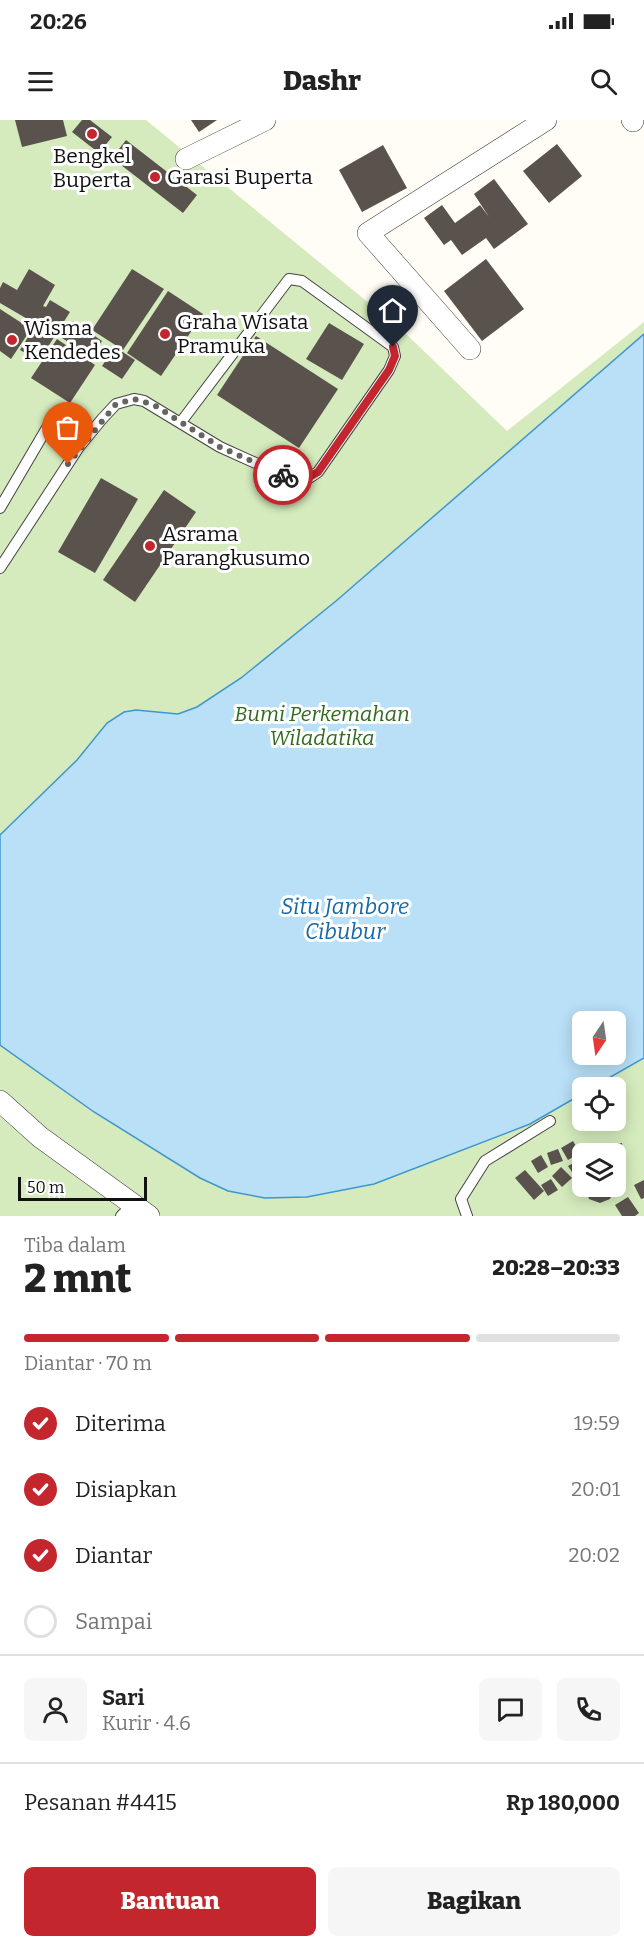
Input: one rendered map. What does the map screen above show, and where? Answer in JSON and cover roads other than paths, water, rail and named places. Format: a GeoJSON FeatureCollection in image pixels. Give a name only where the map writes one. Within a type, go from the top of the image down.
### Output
{"type":"FeatureCollection","features":[{"type":"Feature","properties":{"kind":"street"},"geometry":{"type":"LineString","coordinates":[[186,159],[265,120]]}},
{"type":"Feature","properties":{"kind":"street"},"geometry":{"type":"LineString","coordinates":[[470,349],[368,233],[546,120]]}},
{"type":"Feature","properties":{"kind":"street"},"geometry":{"type":"LineString","coordinates":[[0,1101],[40,1137],[149,1216]]}},
{"type":"Feature","properties":{"kind":"lane"},"geometry":{"type":"LineString","coordinates":[[0,568],[79,447],[116,404],[134,399],[144,400],[220,447],[291,479],[306,480],[318,472],[389,370],[395,356],[393,347],[302,280],[289,279],[181,422]]}},
{"type":"Feature","properties":{"kind":"lane"},"geometry":{"type":"LineString","coordinates":[[0,508],[48,426]]}},
{"type":"Feature","properties":{"kind":"lane"},"geometry":{"type":"LineString","coordinates":[[466,1216],[461,1199],[485,1161],[550,1121]]}},
{"type":"Feature","properties":{"kind":"lane"},"geometry":{"type":"LineString","coordinates":[[121,1216],[124,1213],[130,1216]]}},
{"type":"Feature","properties":{"kind":"water","name":"Situ Jambore Cibubur"},"geometry":{"type":"Polygon","coordinates":[[[644,334],[644,1058],[611,1077],[572,1077],[572,1100],[530,1124],[374,1184],[307,1197],[265,1198],[228,1191],[200,1178],[94,1112],[0,1045],[0,835],[77,760],[107,723],[124,712],[136,710],[178,714],[197,707],[241,678],[336,601],[644,334]]]}},
{"type":"Feature","properties":{"kind":"place","name":"Bengkel Buperta"},"geometry":{"type":"Point","coordinates":[92,134]}},
{"type":"Feature","properties":{"kind":"place","name":"Garasi Buperta"},"geometry":{"type":"Point","coordinates":[155,177]}},
{"type":"Feature","properties":{"kind":"place","name":"Graha Wisata Pramuka"},"geometry":{"type":"Point","coordinates":[165,334]}},
{"type":"Feature","properties":{"kind":"place","name":"Wisma Kendedes"},"geometry":{"type":"Point","coordinates":[12,340]}},
{"type":"Feature","properties":{"kind":"place","name":"Asrama Parangkusumo"},"geometry":{"type":"Point","coordinates":[150,546]}},
{"type":"Feature","properties":{"kind":"park label","name":"Bumi Perkemahan Wiladatika"},"geometry":{"type":"Point","coordinates":[322,726]}}]}
